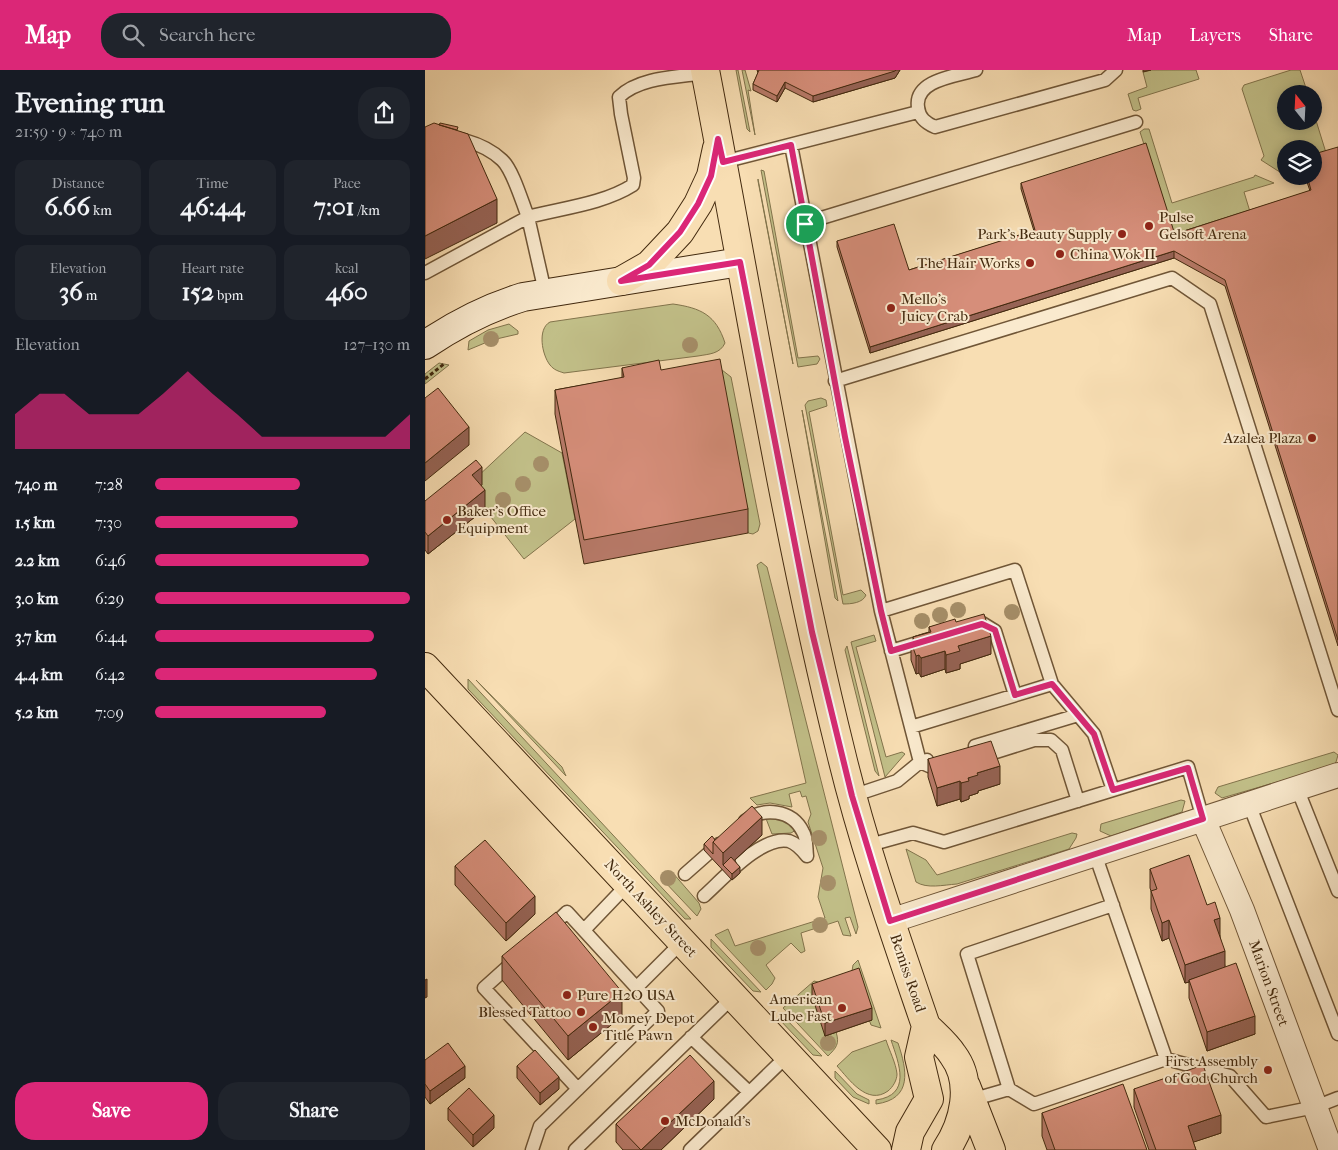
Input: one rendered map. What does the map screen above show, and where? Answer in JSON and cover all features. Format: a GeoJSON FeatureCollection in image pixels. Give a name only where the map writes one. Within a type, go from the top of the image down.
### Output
{"type":"FeatureCollection","features":[{"type":"Feature","properties":{"kind":"main road","name":"Bemiss Road"},"geometry":{"type":"LineString","coordinates":[[705,71],[804,596],[852,796],[890,921],[927,1026],[954,1056],[991,1150]]}},
{"type":"Feature","properties":{"kind":"main road"},"geometry":{"type":"LineString","coordinates":[[621,281],[649,265],[680,232],[698,204],[721,151]]}},
{"type":"Feature","properties":{"kind":"main road"},"geometry":{"type":"LineString","coordinates":[[425,345],[457,324],[498,305],[545,292],[740,262]]}},
{"type":"Feature","properties":{"kind":"main road","name":"North Ashley Street"},"geometry":{"type":"LineString","coordinates":[[425,667],[877,1150]]}},
{"type":"Feature","properties":{"kind":"main road","name":"Bemiss Road"},"geometry":{"type":"LineString","coordinates":[[906,1150],[910,1132],[929,1099],[919,1058],[927,1026]]}},
{"type":"Feature","properties":{"kind":"main road","name":"Bemiss Road"},"geometry":{"type":"LineString","coordinates":[[946,1150],[958,1127],[968,1092]]}},
{"type":"Feature","properties":{"kind":"street"},"geometry":{"type":"LineString","coordinates":[[890,921],[1338,775]]}},
{"type":"Feature","properties":{"kind":"street","name":"Marion Street"},"geometry":{"type":"LineString","coordinates":[[1203,819],[1242,910],[1331,1150]]}},
{"type":"Feature","properties":{"kind":"lane"},"geometry":{"type":"LineString","coordinates":[[976,70],[928,84],[918,97],[918,112],[922,119],[935,127],[1105,80],[1116,70]]}},
{"type":"Feature","properties":{"kind":"lane"},"geometry":{"type":"LineString","coordinates":[[425,273],[528,216],[595,200],[622,192],[633,185],[634,178],[619,97],[628,88],[644,83],[705,71]]}},
{"type":"Feature","properties":{"kind":"lane"},"geometry":{"type":"LineString","coordinates":[[721,151],[791,145],[918,112]]}},
{"type":"Feature","properties":{"kind":"lane"},"geometry":{"type":"LineString","coordinates":[[805,224],[1136,122]]}},
{"type":"Feature","properties":{"kind":"lane"},"geometry":{"type":"LineString","coordinates":[[425,137],[457,138],[479,146],[503,160],[528,216],[545,292]]}},
{"type":"Feature","properties":{"kind":"lane"},"geometry":{"type":"LineString","coordinates":[[791,145],[835,381],[881,611],[920,762]]}},
{"type":"Feature","properties":{"kind":"lane"},"geometry":{"type":"LineString","coordinates":[[835,381],[1172,278],[1210,304],[1338,710]]}},
{"type":"Feature","properties":{"kind":"lane"},"geometry":{"type":"LineString","coordinates":[[881,611],[1015,570],[1052,684],[1094,734],[1113,790]]}},
{"type":"Feature","properties":{"kind":"lane"},"geometry":{"type":"LineString","coordinates":[[963,629],[982,624],[995,630],[1015,695]]}},
{"type":"Feature","properties":{"kind":"lane"},"geometry":{"type":"LineString","coordinates":[[891,651],[935,638]]}},
{"type":"Feature","properties":{"kind":"lane"},"geometry":{"type":"LineString","coordinates":[[911,727],[1052,684]]}},
{"type":"Feature","properties":{"kind":"lane"},"geometry":{"type":"LineString","coordinates":[[966,748],[1078,715]]}},
{"type":"Feature","properties":{"kind":"lane"},"geometry":{"type":"LineString","coordinates":[[920,762],[938,770],[1034,740],[1051,740],[1062,750],[1078,801]]}},
{"type":"Feature","properties":{"kind":"lane"},"geometry":{"type":"LineString","coordinates":[[852,796],[897,782],[920,762],[939,757]]}},
{"type":"Feature","properties":{"kind":"lane"},"geometry":{"type":"LineString","coordinates":[[866,846],[913,832],[944,842],[1188,768],[1203,819]]}},
{"type":"Feature","properties":{"kind":"lane"},"geometry":{"type":"LineString","coordinates":[[1297,788],[1338,891]]}},
{"type":"Feature","properties":{"kind":"lane"},"geometry":{"type":"LineString","coordinates":[[1249,804],[1338,1034]]}},
{"type":"Feature","properties":{"kind":"lane"},"geometry":{"type":"LineString","coordinates":[[685,874],[754,813],[767,811],[788,816],[804,832],[807,856],[791,841],[775,841],[760,848],[704,896]]}},
{"type":"Feature","properties":{"kind":"lane"},"geometry":{"type":"LineString","coordinates":[[1095,854],[1167,1059]]}},
{"type":"Feature","properties":{"kind":"lane"},"geometry":{"type":"LineString","coordinates":[[584,930],[628,884]]}},
{"type":"Feature","properties":{"kind":"lane"},"geometry":{"type":"LineString","coordinates":[[1009,1089],[967,954],[1113,905]]}},
{"type":"Feature","properties":{"kind":"lane"},"geometry":{"type":"LineString","coordinates":[[532,1150],[540,1126],[659,1011],[567,912],[539,937]]}},
{"type":"Feature","properties":{"kind":"lane"},"geometry":{"type":"LineString","coordinates":[[637,987],[682,942]]}},
{"type":"Feature","properties":{"kind":"lane"},"geometry":{"type":"LineString","coordinates":[[525,950],[484,988],[578,1089]]}},
{"type":"Feature","properties":{"kind":"lane"},"geometry":{"type":"LineString","coordinates":[[575,1150],[733,997]]}},
{"type":"Feature","properties":{"kind":"lane"},"geometry":{"type":"LineString","coordinates":[[691,1037],[749,1092]]}},
{"type":"Feature","properties":{"kind":"lane"},"geometry":{"type":"LineString","coordinates":[[690,1150],[788,1055]]}},
{"type":"Feature","properties":{"kind":"lane"},"geometry":{"type":"LineString","coordinates":[[968,1092],[1009,1089],[1034,1104],[1167,1059],[1230,1076],[1266,1117],[1315,1107],[1338,1098]]}},
{"type":"Feature","properties":{"kind":"path"},"geometry":{"type":"LineString","coordinates":[[425,380],[444,364]]}},
{"type":"Feature","properties":{"kind":"shaded area"},"geometry":{"type":"Polygon","coordinates":[[[736,70],[738,70],[750,132],[747,129],[736,70]]]}},
{"type":"Feature","properties":{"kind":"shaded area"},"geometry":{"type":"Polygon","coordinates":[[[742,70],[745,70],[751,91],[748,90],[755,135],[742,70]]]}},
{"type":"Feature","properties":{"kind":"shaded area"},"geometry":{"type":"Polygon","coordinates":[[[1151,70],[1196,70],[1199,79],[1138,98],[1141,109],[1133,110],[1128,94],[1147,87],[1143,72],[1151,70]]]}},
{"type":"Feature","properties":{"kind":"shaded area"},"geometry":{"type":"Polygon","coordinates":[[[1291,70],[1300,70],[1305,85],[1277,85],[1277,130],[1319,130],[1327,156],[1322,158],[1322,140],[1277,140],[1277,170],[1261,160],[1264,156],[1242,89],[1244,85],[1291,70]]]}},
{"type":"Feature","properties":{"kind":"shaded area"},"geometry":{"type":"Polygon","coordinates":[[[1144,129],[1149,129],[1172,203],[1254,177],[1255,175],[1274,183],[1244,192],[1251,215],[1176,244],[1140,132],[1144,129]]]}},
{"type":"Feature","properties":{"kind":"shaded area"},"geometry":{"type":"Polygon","coordinates":[[[761,170],[764,171],[798,358],[818,356],[820,359],[817,364],[798,367],[761,170]]]}},
{"type":"Feature","properties":{"kind":"shaded area"},"geometry":{"type":"Polygon","coordinates":[[[758,179],[793,364],[758,181],[758,179]]]}},
{"type":"Feature","properties":{"kind":"shaded area"},"geometry":{"type":"Polygon","coordinates":[[[673,304],[692,308],[712,319],[725,343],[723,347],[714,353],[706,355],[564,373],[556,370],[547,361],[543,349],[542,336],[543,330],[550,322],[673,304]]]}},
{"type":"Feature","properties":{"kind":"shaded area"},"geometry":{"type":"Polygon","coordinates":[[[509,324],[518,331],[518,334],[492,340],[468,350],[469,341],[488,330],[509,324]]]}},
{"type":"Feature","properties":{"kind":"shaded area"},"geometry":{"type":"Polygon","coordinates":[[[439,363],[449,365],[425,384],[425,374],[439,363]]]}},
{"type":"Feature","properties":{"kind":"shaded area"},"geometry":{"type":"Polygon","coordinates":[[[722,370],[731,377],[760,524],[758,531],[753,534],[748,533],[720,383],[709,372],[722,370]]]}},
{"type":"Feature","properties":{"kind":"shaded area"},"geometry":{"type":"Polygon","coordinates":[[[821,398],[826,400],[827,406],[809,412],[843,595],[861,590],[866,595],[862,600],[853,603],[843,604],[805,405],[808,401],[821,398]]]}},
{"type":"Feature","properties":{"kind":"shaded area"},"geometry":{"type":"Polygon","coordinates":[[[802,410],[838,601],[835,598],[802,410]]]}},
{"type":"Feature","properties":{"kind":"shaded area"},"geometry":{"type":"Polygon","coordinates":[[[525,432],[562,453],[575,519],[524,559],[472,493],[476,478],[525,432]]]}},
{"type":"Feature","properties":{"kind":"shaded area"},"geometry":{"type":"Polygon","coordinates":[[[761,562],[767,567],[858,927],[856,934],[850,917],[845,918],[851,936],[843,935],[838,921],[801,933],[805,951],[801,953],[791,943],[766,965],[775,978],[766,990],[715,935],[728,929],[735,946],[825,918],[818,897],[823,868],[808,822],[811,814],[806,796],[802,797],[800,791],[789,794],[792,807],[770,803],[757,805],[750,798],[806,783],[757,565],[761,562]]]}},
{"type":"Feature","properties":{"kind":"shaded area"},"geometry":{"type":"Polygon","coordinates":[[[874,635],[876,641],[856,647],[886,757],[902,752],[905,754],[885,777],[851,642],[874,635]]]}},
{"type":"Feature","properties":{"kind":"shaded area"},"geometry":{"type":"Polygon","coordinates":[[[847,646],[879,776],[875,771],[845,650],[847,646]]]}},
{"type":"Feature","properties":{"kind":"shaded area"},"geometry":{"type":"Polygon","coordinates":[[[468,679],[691,919],[685,919],[468,689],[468,679]]]}},
{"type":"Feature","properties":{"kind":"shaded area"},"geometry":{"type":"Polygon","coordinates":[[[476,680],[562,767],[566,776],[476,680]]]}},
{"type":"Feature","properties":{"kind":"shaded area"},"geometry":{"type":"Polygon","coordinates":[[[1334,752],[1338,755],[1336,762],[1332,766],[1222,798],[1215,793],[1218,787],[1334,752]]]}},
{"type":"Feature","properties":{"kind":"shaded area"},"geometry":{"type":"Polygon","coordinates":[[[1181,800],[1185,801],[1182,812],[1111,836],[1100,831],[1101,824],[1181,800]]]}},
{"type":"Feature","properties":{"kind":"shaded area"},"geometry":{"type":"Polygon","coordinates":[[[765,816],[786,820],[796,830],[791,833],[772,834],[765,816]]]}},
{"type":"Feature","properties":{"kind":"shaded area"},"geometry":{"type":"Polygon","coordinates":[[[1072,833],[1077,834],[1069,849],[957,884],[941,886],[930,886],[916,882],[906,849],[926,860],[937,875],[1072,833]]]}},
{"type":"Feature","properties":{"kind":"shaded area"},"geometry":{"type":"Polygon","coordinates":[[[667,872],[672,872],[699,903],[701,909],[697,916],[663,880],[667,872]]]}},
{"type":"Feature","properties":{"kind":"shaded area"},"geometry":{"type":"Polygon","coordinates":[[[711,939],[761,992],[753,991],[711,947],[711,939]]]}},
{"type":"Feature","properties":{"kind":"shaded area"},"geometry":{"type":"Polygon","coordinates":[[[858,960],[881,1028],[871,1025],[852,971],[853,965],[858,960]]]}},
{"type":"Feature","properties":{"kind":"shaded area"},"geometry":{"type":"Polygon","coordinates":[[[814,981],[818,982],[825,1036],[836,1032],[838,1040],[837,1046],[828,1056],[783,1008],[814,981]]]}},
{"type":"Feature","properties":{"kind":"shaded area"},"geometry":{"type":"Polygon","coordinates":[[[780,1013],[822,1056],[813,1055],[779,1019],[780,1013]]]}},
{"type":"Feature","properties":{"kind":"shaded area"},"geometry":{"type":"Polygon","coordinates":[[[886,1040],[894,1061],[897,1076],[888,1091],[880,1095],[866,1093],[853,1084],[837,1066],[852,1052],[886,1040]]]}},
{"type":"Feature","properties":{"kind":"shaded area"},"geometry":{"type":"Polygon","coordinates":[[[891,1040],[898,1043],[904,1063],[904,1082],[902,1090],[896,1096],[888,1101],[876,1104],[876,1100],[887,1097],[895,1092],[899,1085],[899,1068],[891,1040]]]}},
{"type":"Feature","properties":{"kind":"shaded area"},"geometry":{"type":"Polygon","coordinates":[[[835,1071],[857,1094],[869,1100],[869,1104],[853,1097],[835,1078],[835,1071]]]}},
{"type":"Feature","properties":{"kind":"building"},"geometry":{"type":"Polygon","coordinates":[[[759,70],[896,70],[813,96],[785,82],[777,96],[753,84],[759,70]]]}},
{"type":"Feature","properties":{"kind":"building"},"geometry":{"type":"Polygon","coordinates":[[[434,123],[468,134],[497,199],[425,236],[425,127],[434,123]]]}},
{"type":"Feature","properties":{"kind":"building"},"geometry":{"type":"Polygon","coordinates":[[[440,123],[458,127],[457,130],[439,125],[440,123]]]}},
{"type":"Feature","properties":{"kind":"building"},"geometry":{"type":"Polygon","coordinates":[[[1146,143],[1176,238],[1185,235],[1184,231],[1311,190],[1310,185],[1322,185],[1322,152],[1338,147],[1338,640],[1225,280],[1174,251],[870,347],[837,241],[894,224],[909,270],[1035,230],[1021,183],[1146,143]]]}},
{"type":"Feature","properties":{"kind":"building"},"geometry":{"type":"Polygon","coordinates":[[[720,359],[748,509],[584,540],[555,390],[624,377],[622,368],[659,360],[661,370],[720,359]]]}},
{"type":"Feature","properties":{"kind":"building"},"geometry":{"type":"Polygon","coordinates":[[[438,388],[469,427],[425,463],[425,398],[438,388]]]}},
{"type":"Feature","properties":{"kind":"building"},"geometry":{"type":"Polygon","coordinates":[[[476,460],[482,467],[472,475],[485,490],[428,536],[425,532],[425,501],[476,460]]]}},
{"type":"Feature","properties":{"kind":"building"},"geometry":{"type":"Polygon","coordinates":[[[984,614],[991,636],[958,646],[960,651],[946,655],[945,651],[921,658],[919,655],[916,656],[911,642],[914,641],[913,637],[931,632],[929,627],[955,619],[956,622],[984,614]]]}},
{"type":"Feature","properties":{"kind":"building"},"geometry":{"type":"Polygon","coordinates":[[[991,741],[1000,766],[977,773],[978,775],[968,778],[969,781],[961,783],[960,781],[937,788],[928,759],[991,741]]]}},
{"type":"Feature","properties":{"kind":"building"},"geometry":{"type":"Polygon","coordinates":[[[752,806],[762,817],[723,853],[713,842],[752,806]]]}},
{"type":"Feature","properties":{"kind":"building"},"geometry":{"type":"Polygon","coordinates":[[[712,836],[715,840],[713,842],[713,854],[704,844],[712,836]]]}},
{"type":"Feature","properties":{"kind":"building"},"geometry":{"type":"Polygon","coordinates":[[[485,840],[535,896],[506,923],[455,866],[485,840]]]}},
{"type":"Feature","properties":{"kind":"building"},"geometry":{"type":"Polygon","coordinates":[[[1189,855],[1207,905],[1215,902],[1220,918],[1214,920],[1225,951],[1185,965],[1169,920],[1162,923],[1151,891],[1157,889],[1150,869],[1189,855]]]}},
{"type":"Feature","properties":{"kind":"building"},"geometry":{"type":"Polygon","coordinates":[[[731,857],[740,867],[732,874],[723,865],[731,857]]]}},
{"type":"Feature","properties":{"kind":"building"},"geometry":{"type":"Polygon","coordinates":[[[556,912],[622,992],[568,1036],[502,956],[556,912]]]}},
{"type":"Feature","properties":{"kind":"building"},"geometry":{"type":"Polygon","coordinates":[[[1236,963],[1255,1016],[1207,1032],[1189,980],[1236,963]]]}},
{"type":"Feature","properties":{"kind":"building","name":"American Lube Fast"},"geometry":{"type":"Polygon","coordinates":[[[859,968],[872,1008],[825,1023],[812,984],[859,968]]]}},
{"type":"Feature","properties":{"kind":"building"},"geometry":{"type":"Polygon","coordinates":[[[448,1043],[465,1066],[430,1091],[425,1084],[425,1060],[448,1043]]]}},
{"type":"Feature","properties":{"kind":"building"},"geometry":{"type":"Polygon","coordinates":[[[535,1050],[559,1077],[540,1093],[517,1066],[535,1050]]]}},
{"type":"Feature","properties":{"kind":"building"},"geometry":{"type":"Polygon","coordinates":[[[690,1055],[714,1081],[641,1150],[616,1124],[690,1055]]]}},
{"type":"Feature","properties":{"kind":"building"},"geometry":{"type":"Polygon","coordinates":[[[1203,1065],[1221,1115],[1188,1126],[1196,1150],[1156,1150],[1134,1089],[1203,1065]]]}},
{"type":"Feature","properties":{"kind":"building"},"geometry":{"type":"Polygon","coordinates":[[[1123,1084],[1147,1150],[1055,1150],[1042,1113],[1123,1084]]]}},
{"type":"Feature","properties":{"kind":"building"},"geometry":{"type":"Polygon","coordinates":[[[469,1088],[494,1115],[473,1135],[448,1108],[469,1088]]]}},
{"type":"Feature","properties":{"kind":"place","name":"Pulse Gelsoft Arena"},"geometry":{"type":"Point","coordinates":[1149,226]}},
{"type":"Feature","properties":{"kind":"place","name":"Park's Beauty Supply"},"geometry":{"type":"Point","coordinates":[1122,234]}},
{"type":"Feature","properties":{"kind":"place","name":"China Wok II"},"geometry":{"type":"Point","coordinates":[1060,254]}},
{"type":"Feature","properties":{"kind":"place","name":"The Hair Works"},"geometry":{"type":"Point","coordinates":[1030,263]}},
{"type":"Feature","properties":{"kind":"place","name":"Mello's Juicy Crab"},"geometry":{"type":"Point","coordinates":[891,308]}},
{"type":"Feature","properties":{"kind":"place","name":"Azalea Plaza"},"geometry":{"type":"Point","coordinates":[1312,438]}},
{"type":"Feature","properties":{"kind":"place","name":"Baker's Office Equipment"},"geometry":{"type":"Point","coordinates":[447,520]}},
{"type":"Feature","properties":{"kind":"place","name":"Pure H2O USA"},"geometry":{"type":"Point","coordinates":[567,995]}},
{"type":"Feature","properties":{"kind":"place","name":"American Lube Fast"},"geometry":{"type":"Point","coordinates":[842,1008]}},
{"type":"Feature","properties":{"kind":"place","name":"Blessed Tattoo"},"geometry":{"type":"Point","coordinates":[581,1012]}},
{"type":"Feature","properties":{"kind":"place","name":"Momey Depot Title Pawn"},"geometry":{"type":"Point","coordinates":[593,1027]}},
{"type":"Feature","properties":{"kind":"place","name":"First Assembly of God Church"},"geometry":{"type":"Point","coordinates":[1268,1070]}},
{"type":"Feature","properties":{"kind":"place","name":"McDonald's"},"geometry":{"type":"Point","coordinates":[665,1121]}},
{"type":"Feature","properties":{"kind":"route"},"geometry":{"type":"LineString","coordinates":[[718,139],[723,162],[791,145],[805,224],[845,437],[891,651],[982,624],[995,630],[1015,695],[1052,684],[1094,734],[1113,790],[1188,768],[1203,819],[890,921],[852,796],[812,632],[740,262],[621,281],[649,265],[680,232],[698,204],[711,176],[718,139]]}}]}
